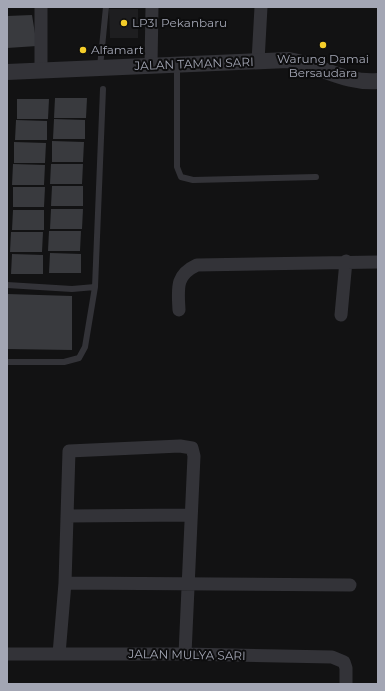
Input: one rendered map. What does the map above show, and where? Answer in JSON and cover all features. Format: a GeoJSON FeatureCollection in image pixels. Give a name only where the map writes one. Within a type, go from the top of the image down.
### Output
{"type":"FeatureCollection","features":[{"type":"Feature","properties":{"kind":"street"},"geometry":{"type":"LineString","coordinates":[[41,70],[42,7]]}},
{"type":"Feature","properties":{"kind":"street"},"geometry":{"type":"LineString","coordinates":[[151,65],[152,7]]}},
{"type":"Feature","properties":{"kind":"street"},"geometry":{"type":"LineString","coordinates":[[258,62],[261,7]]}},
{"type":"Feature","properties":{"kind":"street","name":"JALAN TAMAN SARI"},"geometry":{"type":"LineString","coordinates":[[7,72],[288,60],[303,62],[356,82],[378,81]]}},
{"type":"Feature","properties":{"kind":"street"},"geometry":{"type":"LineString","coordinates":[[341,316],[346,261]]}},
{"type":"Feature","properties":{"kind":"street"},"geometry":{"type":"LineString","coordinates":[[179,310],[178,290],[182,275],[187,269],[197,265],[346,261],[378,262]]}},
{"type":"Feature","properties":{"kind":"street"},"geometry":{"type":"LineString","coordinates":[[59,654],[65,583],[69,451],[189,446],[193,451],[189,584],[185,654]]}},
{"type":"Feature","properties":{"kind":"street"},"geometry":{"type":"LineString","coordinates":[[67,516],[191,515]]}},
{"type":"Feature","properties":{"kind":"street"},"geometry":{"type":"LineString","coordinates":[[65,583],[350,585]]}},
{"type":"Feature","properties":{"kind":"street","name":"JALAN MULYA SARI"},"geometry":{"type":"LineString","coordinates":[[7,654],[185,654],[332,657],[344,662],[346,668],[346,684]]}},
{"type":"Feature","properties":{"kind":"lane"},"geometry":{"type":"LineString","coordinates":[[100,67],[106,7]]}},
{"type":"Feature","properties":{"kind":"lane"},"geometry":{"type":"LineString","coordinates":[[177,65],[177,167],[181,177],[193,180],[316,177]]}},
{"type":"Feature","properties":{"kind":"lane"},"geometry":{"type":"LineString","coordinates":[[7,362],[64,362],[79,358],[85,347],[95,287],[103,89]]}},
{"type":"Feature","properties":{"kind":"lane"},"geometry":{"type":"LineString","coordinates":[[7,285],[72,288],[95,287]]}},
{"type":"Feature","properties":{"kind":"shaded area","name":"LP3I Pekanbaru"},"geometry":{"type":"Polygon","coordinates":[[[109,9],[138,9],[138,38],[110,38],[109,9]]]}},
{"type":"Feature","properties":{"kind":"building"},"geometry":{"type":"Polygon","coordinates":[[[32,15],[37,46],[7,48],[7,16],[32,15]]]}},
{"type":"Feature","properties":{"kind":"building"},"geometry":{"type":"Polygon","coordinates":[[[55,98],[87,98],[86,118],[54,118],[55,98]]]}},
{"type":"Feature","properties":{"kind":"building"},"geometry":{"type":"Polygon","coordinates":[[[17,99],[49,99],[48,119],[17,119],[17,99]]]}},
{"type":"Feature","properties":{"kind":"building"},"geometry":{"type":"Polygon","coordinates":[[[54,119],[85,120],[85,139],[53,139],[54,119]]]}},
{"type":"Feature","properties":{"kind":"building"},"geometry":{"type":"Polygon","coordinates":[[[16,120],[47,121],[47,140],[15,140],[16,120]]]}},
{"type":"Feature","properties":{"kind":"building"},"geometry":{"type":"Polygon","coordinates":[[[52,141],[84,142],[83,162],[52,162],[52,141]]]}},
{"type":"Feature","properties":{"kind":"building"},"geometry":{"type":"Polygon","coordinates":[[[14,142],[46,143],[45,163],[14,163],[14,142]]]}},
{"type":"Feature","properties":{"kind":"building"},"geometry":{"type":"Polygon","coordinates":[[[13,164],[45,165],[44,185],[12,185],[13,164]]]}},
{"type":"Feature","properties":{"kind":"building"},"geometry":{"type":"Polygon","coordinates":[[[51,164],[83,164],[82,184],[50,184],[51,164]]]}},
{"type":"Feature","properties":{"kind":"building"},"geometry":{"type":"Polygon","coordinates":[[[52,186],[83,186],[83,206],[51,206],[52,186]]]}},
{"type":"Feature","properties":{"kind":"building"},"geometry":{"type":"Polygon","coordinates":[[[13,187],[45,187],[44,207],[13,207],[13,187]]]}},
{"type":"Feature","properties":{"kind":"building"},"geometry":{"type":"Polygon","coordinates":[[[51,209],[83,209],[82,229],[50,229],[51,209]]]}},
{"type":"Feature","properties":{"kind":"building"},"geometry":{"type":"Polygon","coordinates":[[[13,210],[44,210],[44,230],[12,230],[13,210]]]}},
{"type":"Feature","properties":{"kind":"building"},"geometry":{"type":"Polygon","coordinates":[[[49,231],[81,231],[80,251],[48,251],[49,231]]]}},
{"type":"Feature","properties":{"kind":"building"},"geometry":{"type":"Polygon","coordinates":[[[11,232],[43,232],[42,252],[10,252],[11,232]]]}},
{"type":"Feature","properties":{"kind":"building"},"geometry":{"type":"Polygon","coordinates":[[[50,253],[81,254],[81,273],[49,273],[50,253]]]}},
{"type":"Feature","properties":{"kind":"building"},"geometry":{"type":"Polygon","coordinates":[[[12,254],[43,255],[43,274],[11,274],[12,254]]]}},
{"type":"Feature","properties":{"kind":"building"},"geometry":{"type":"Polygon","coordinates":[[[7,294],[72,296],[72,350],[7,349],[7,294]]]}},
{"type":"Feature","properties":{"kind":"place","name":"LP3I Pekanbaru"},"geometry":{"type":"Point","coordinates":[124,23]}},
{"type":"Feature","properties":{"kind":"place","name":"Warung Damai Bersaudara"},"geometry":{"type":"Point","coordinates":[323,45]}},
{"type":"Feature","properties":{"kind":"place","name":"Alfamart"},"geometry":{"type":"Point","coordinates":[83,50]}}]}
